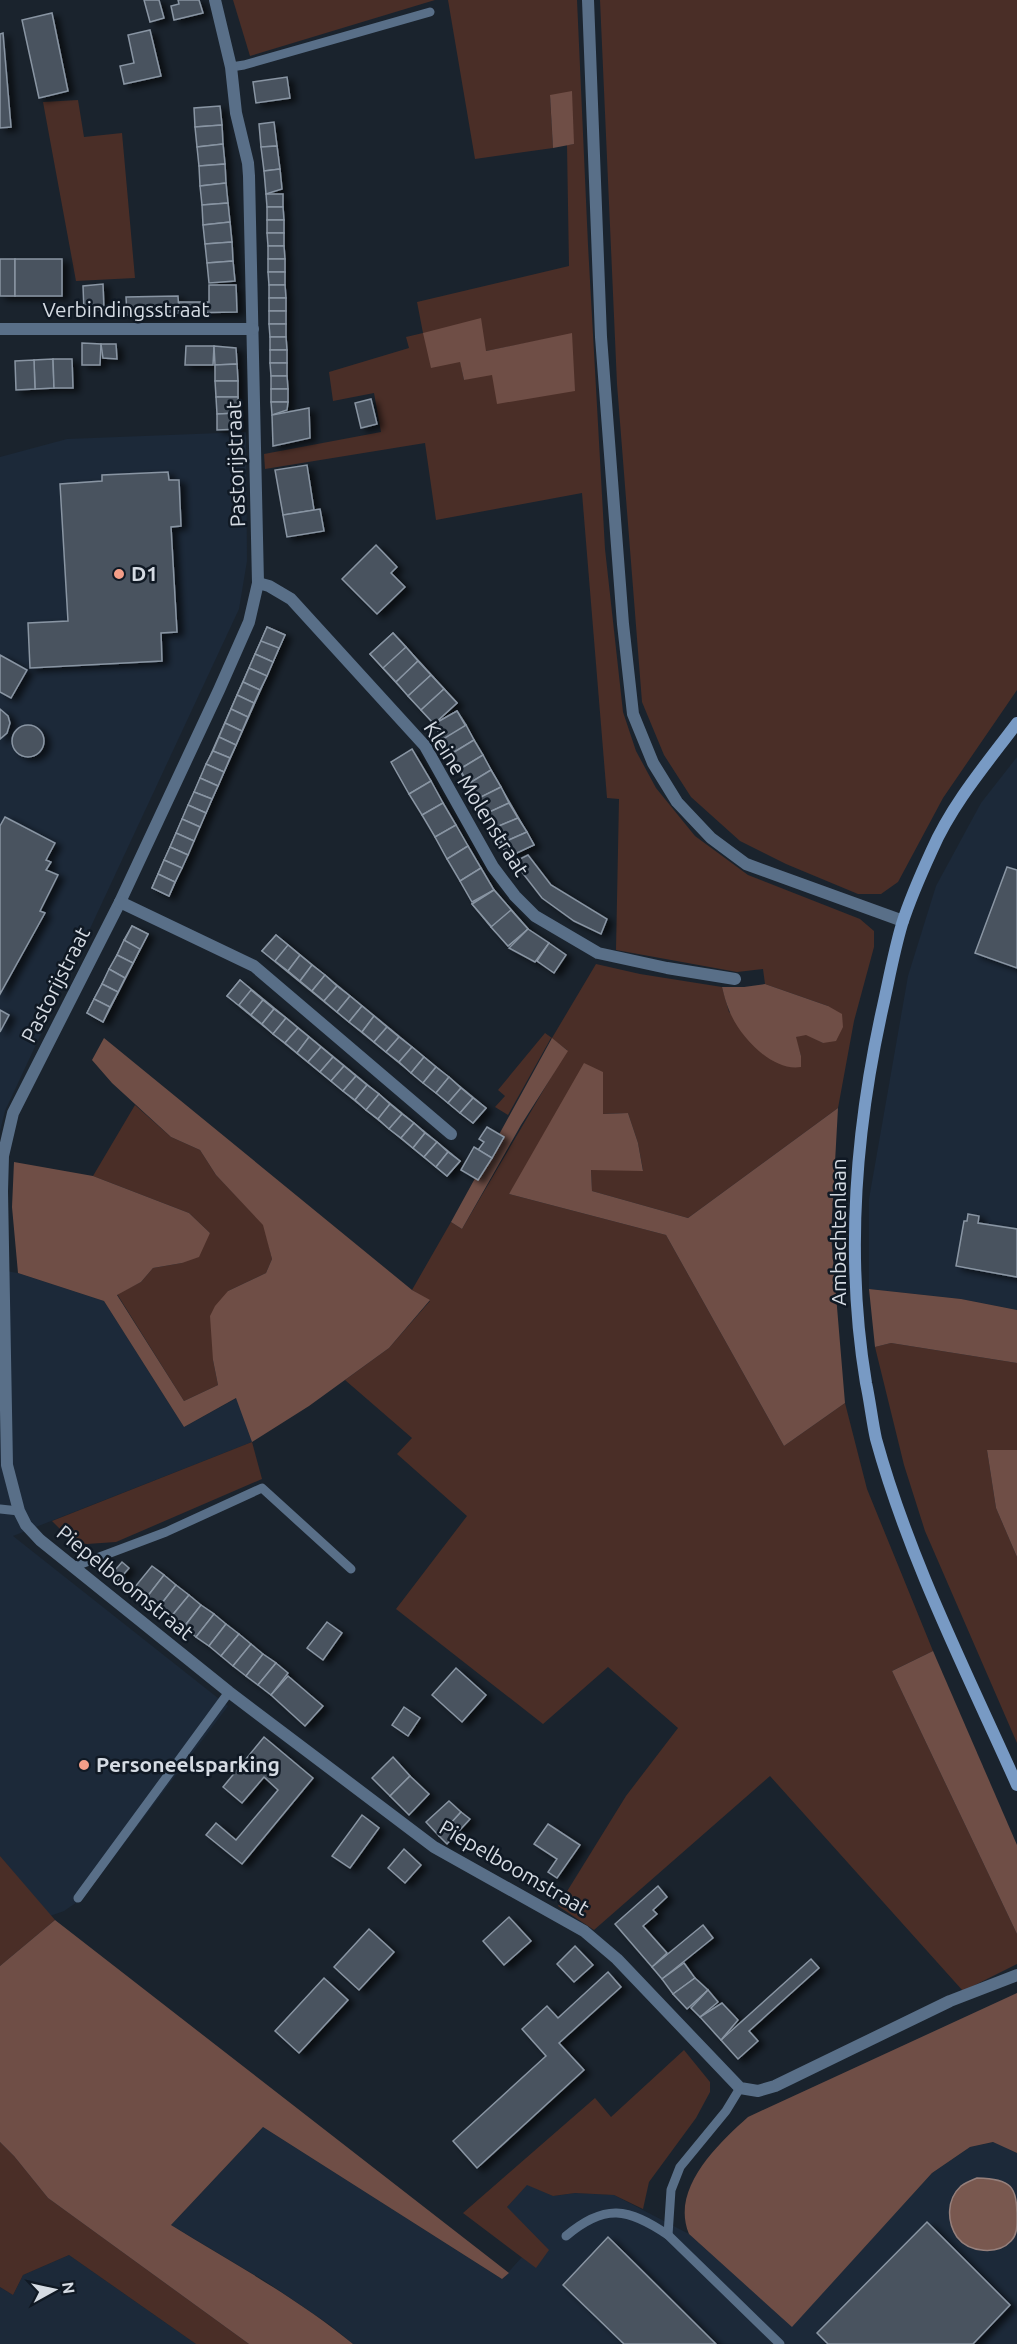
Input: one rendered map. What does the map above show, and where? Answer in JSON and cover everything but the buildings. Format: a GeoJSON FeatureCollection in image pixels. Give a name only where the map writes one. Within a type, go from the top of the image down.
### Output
{"type":"FeatureCollection","features":[{"type":"Feature","properties":{"kind":"street","name":"Pastorijstraat"},"geometry":{"type":"LineString","coordinates":[[19,1511],[7,1465],[3,1156],[13,1113],[120,902],[249,622],[258,583],[249,176],[236,113],[231,67],[215,0]]}},
{"type":"Feature","properties":{"kind":"street"},"geometry":{"type":"LineString","coordinates":[[588,0],[601,337],[623,624],[633,714],[653,763],[677,802],[711,838],[746,864],[903,921]]}},
{"type":"Feature","properties":{"kind":"street","name":"Verbindingsstraat"},"geometry":{"type":"LineString","coordinates":[[0,329],[253,329]]}},
{"type":"Feature","properties":{"kind":"street","name":"Kleine Molenstraat"},"geometry":{"type":"LineString","coordinates":[[258,583],[269,586],[291,599],[425,746],[493,867],[514,896],[535,916],[598,953],[667,968],[735,979]]}},
{"type":"Feature","properties":{"kind":"street","name":"Ambachtenlaan"},"geometry":{"type":"LineString","coordinates":[[1017,723],[954,811],[933,848],[903,921],[873,1051],[862,1117],[855,1202],[854,1274],[862,1358],[876,1436],[895,1501],[919,1564],[1017,1785]]}},
{"type":"Feature","properties":{"kind":"street"},"geometry":{"type":"LineString","coordinates":[[120,902],[254,966],[451,1134]]}},
{"type":"Feature","properties":{"kind":"street","name":"Piepelboomstraat"},"geometry":{"type":"LineString","coordinates":[[19,1511],[26,1525],[40,1540],[229,1692],[434,1847],[584,1931],[617,1959],[740,2088]]}},
{"type":"Feature","properties":{"kind":"street"},"geometry":{"type":"LineString","coordinates":[[740,2088],[758,2091],[775,2086],[950,2001],[1017,1975]]}},
{"type":"Feature","properties":{"kind":"lane"},"geometry":{"type":"LineString","coordinates":[[231,67],[430,12]]}},
{"type":"Feature","properties":{"kind":"lane"},"geometry":{"type":"LineString","coordinates":[[73,1566],[166,1532],[262,1488],[351,1569]]}},
{"type":"Feature","properties":{"kind":"lane"},"geometry":{"type":"LineString","coordinates":[[0,1509],[19,1511]]}},
{"type":"Feature","properties":{"kind":"lane"},"geometry":{"type":"LineString","coordinates":[[78,1898],[229,1692]]}},
{"type":"Feature","properties":{"kind":"lane"},"geometry":{"type":"LineString","coordinates":[[668,2235],[671,2190],[680,2166],[726,2111],[740,2088]]}},
{"type":"Feature","properties":{"kind":"lane"},"geometry":{"type":"LineString","coordinates":[[566,2236],[582,2222],[604,2212],[626,2213],[648,2222],[668,2235],[780,2344]]}},
{"type":"Feature","properties":{"kind":"shaded area"},"geometry":{"type":"Polygon","coordinates":[[[233,0],[435,0],[250,56],[233,0]]]}},
{"type":"Feature","properties":{"kind":"shaded area"},"geometry":{"type":"Polygon","coordinates":[[[448,0],[577,0],[605,549],[623,712],[636,751],[656,788],[695,836],[748,875],[860,919],[874,931],[874,947],[854,1021],[838,1108],[688,1218],[592,1191],[591,1170],[643,1170],[638,1143],[628,1113],[602,1114],[603,1072],[509,1194],[666,1235],[784,1446],[845,1403],[867,1489],[933,1651],[892,1671],[1017,1934],[1017,1964],[963,1991],[770,1776],[594,1930],[558,1906],[626,1796],[678,1728],[608,1667],[543,1724],[396,1609],[467,1516],[397,1454],[412,1438],[345,1380],[389,1348],[430,1301],[412,1290],[451,1222],[462,1229],[567,1050],[551,1038],[508,1115],[495,1107],[505,1096],[498,1090],[545,1033],[552,1038],[596,964],[640,974],[722,987],[729,1012],[801,1056],[795,1037],[806,1034],[823,1043],[828,1006],[765,984],[763,969],[737,972],[616,950],[619,799],[607,798],[582,493],[436,520],[425,443],[265,469],[264,454],[381,432],[374,393],[333,401],[329,372],[409,348],[406,337],[423,333],[417,302],[569,266],[567,145],[574,144],[550,96],[553,148],[475,159],[448,0]],[[572,334],[486,351],[460,361],[464,380],[572,334]]]}},
{"type":"Feature","properties":{"kind":"shaded area"},"geometry":{"type":"Polygon","coordinates":[[[600,0],[1017,0],[1017,690],[943,798],[898,882],[881,894],[858,894],[786,864],[740,841],[691,797],[664,755],[642,702],[617,384],[600,0]]]}},
{"type":"Feature","properties":{"kind":"shaded area"},"geometry":{"type":"Polygon","coordinates":[[[572,91],[574,144],[553,148],[550,95],[572,91]]]}},
{"type":"Feature","properties":{"kind":"shaded area"},"geometry":{"type":"Polygon","coordinates":[[[78,100],[84,137],[122,133],[135,278],[76,281],[43,102],[78,100]]]}},
{"type":"Feature","properties":{"kind":"shaded area"},"geometry":{"type":"Polygon","coordinates":[[[481,318],[486,351],[572,333],[575,391],[497,404],[492,375],[464,380],[460,362],[431,368],[423,333],[481,318]]]}},
{"type":"Feature","properties":{"kind":"shaded area"},"geometry":{"type":"Polygon","coordinates":[[[246,432],[247,561],[239,609],[5,1111],[0,1131],[0,457],[67,439],[246,432]]]}},
{"type":"Feature","properties":{"kind":"shaded area"},"geometry":{"type":"Polygon","coordinates":[[[1017,757],[1017,1310],[961,1299],[869,1289],[869,1199],[908,976],[936,886],[981,803],[1017,757]]]}},
{"type":"Feature","properties":{"kind":"shaded area"},"geometry":{"type":"Polygon","coordinates":[[[765,984],[828,1006],[842,1014],[843,1027],[836,1041],[823,1043],[806,1035],[796,1037],[801,1056],[801,1067],[779,1064],[758,1050],[740,1031],[727,1005],[722,987],[765,984]]]}},
{"type":"Feature","properties":{"kind":"shaded area"},"geometry":{"type":"Polygon","coordinates":[[[104,1038],[412,1290],[430,1300],[389,1348],[309,1406],[252,1442],[236,1398],[184,1427],[104,1301],[18,1273],[12,1207],[14,1162],[93,1176],[189,1213],[210,1233],[199,1257],[182,1263],[153,1268],[141,1282],[117,1295],[184,1401],[218,1385],[213,1360],[210,1316],[215,1306],[228,1291],[266,1273],[272,1259],[263,1225],[216,1175],[200,1150],[171,1137],[112,1083],[92,1060],[104,1038]]]}},
{"type":"Feature","properties":{"kind":"shaded area"},"geometry":{"type":"Polygon","coordinates":[[[552,1038],[568,1051],[521,1125],[462,1229],[451,1222],[552,1038]]]}},
{"type":"Feature","properties":{"kind":"shaded area"},"geometry":{"type":"Polygon","coordinates":[[[584,1063],[603,1072],[603,1114],[628,1113],[638,1143],[643,1171],[591,1170],[592,1191],[688,1218],[838,1108],[831,1235],[845,1403],[784,1446],[666,1235],[509,1194],[584,1063]]]}},
{"type":"Feature","properties":{"kind":"shaded area"},"geometry":{"type":"Polygon","coordinates":[[[135,1105],[171,1137],[200,1150],[216,1175],[264,1225],[272,1259],[266,1273],[228,1291],[213,1360],[218,1385],[184,1401],[117,1294],[141,1282],[153,1268],[182,1263],[210,1233],[189,1213],[93,1176],[135,1105]]]}},
{"type":"Feature","properties":{"kind":"shaded area"},"geometry":{"type":"Polygon","coordinates":[[[0,1270],[18,1273],[104,1301],[184,1427],[237,1398],[252,1442],[13,1536],[228,1706],[83,1898],[64,1911],[50,1916],[0,1856],[0,1270]]]}},
{"type":"Feature","properties":{"kind":"shaded area"},"geometry":{"type":"Polygon","coordinates":[[[869,1289],[961,1299],[1017,1310],[1017,1363],[891,1343],[875,1347],[869,1289]]]}},
{"type":"Feature","properties":{"kind":"shaded area"},"geometry":{"type":"Polygon","coordinates":[[[891,1343],[1017,1363],[1017,1450],[987,1450],[996,1508],[1017,1557],[1017,1743],[925,1531],[904,1465],[875,1347],[891,1343]]]}},
{"type":"Feature","properties":{"kind":"shaded area"},"geometry":{"type":"Polygon","coordinates":[[[252,1442],[262,1479],[116,1542],[87,1544],[73,1542],[52,1521],[252,1442]]]}},
{"type":"Feature","properties":{"kind":"shaded area"},"geometry":{"type":"Polygon","coordinates":[[[987,1450],[1017,1450],[1017,1557],[996,1508],[987,1450]]]}},
{"type":"Feature","properties":{"kind":"shaded area"},"geometry":{"type":"Polygon","coordinates":[[[933,1651],[1017,1845],[1017,1934],[892,1671],[933,1651]]]}},
{"type":"Feature","properties":{"kind":"shaded area"},"geometry":{"type":"Polygon","coordinates":[[[0,1856],[55,1920],[0,1966],[0,1856]]]}},
{"type":"Feature","properties":{"kind":"shaded area"},"geometry":{"type":"Polygon","coordinates":[[[55,1920],[509,2273],[502,2279],[263,2127],[171,2225],[287,2296],[353,2344],[249,2344],[48,2198],[0,2142],[0,1966],[55,1920]]]}},
{"type":"Feature","properties":{"kind":"shaded area"},"geometry":{"type":"Polygon","coordinates":[[[1017,1993],[1017,2153],[993,2142],[970,2147],[932,2173],[792,2327],[689,2234],[685,2217],[686,2201],[691,2184],[711,2154],[748,2117],[1017,1993]]]}},
{"type":"Feature","properties":{"kind":"shaded area"},"geometry":{"type":"Polygon","coordinates":[[[684,2050],[710,2082],[710,2092],[696,2118],[649,2182],[643,2209],[614,2195],[575,2193],[553,2196],[527,2185],[507,2207],[549,2250],[536,2268],[463,2213],[595,2098],[611,2117],[684,2050]]]}},
{"type":"Feature","properties":{"kind":"shaded area"},"geometry":{"type":"Polygon","coordinates":[[[263,2127],[502,2279],[522,2257],[531,2263],[507,2207],[527,2184],[553,2196],[575,2193],[614,2195],[689,2234],[792,2326],[932,2173],[970,2147],[994,2142],[1017,2153],[1017,2344],[353,2344],[330,2325],[265,2281],[171,2225],[263,2127]]]}},
{"type":"Feature","properties":{"kind":"shaded area"},"geometry":{"type":"Polygon","coordinates":[[[0,2142],[48,2198],[249,2344],[196,2344],[69,2255],[23,2275],[13,2295],[0,2287],[0,2142]]]}},
{"type":"Feature","properties":{"kind":"shaded area"},"geometry":{"type":"Polygon","coordinates":[[[977,2178],[998,2180],[1010,2186],[1014,2192],[1017,2208],[1016,2234],[1011,2241],[999,2249],[984,2250],[969,2246],[957,2237],[951,2225],[951,2204],[956,2192],[961,2186],[977,2178]]]}},
{"type":"Feature","properties":{"kind":"shaded area"},"geometry":{"type":"Polygon","coordinates":[[[69,2255],[196,2344],[0,2344],[0,2287],[13,2295],[23,2275],[69,2255]]]}},
{"type":"Feature","properties":{"kind":"place","name":"D1"},"geometry":{"type":"Point","coordinates":[119,574]}},
{"type":"Feature","properties":{"kind":"place","name":"Personeelsparking"},"geometry":{"type":"Point","coordinates":[84,1765]}}]}
